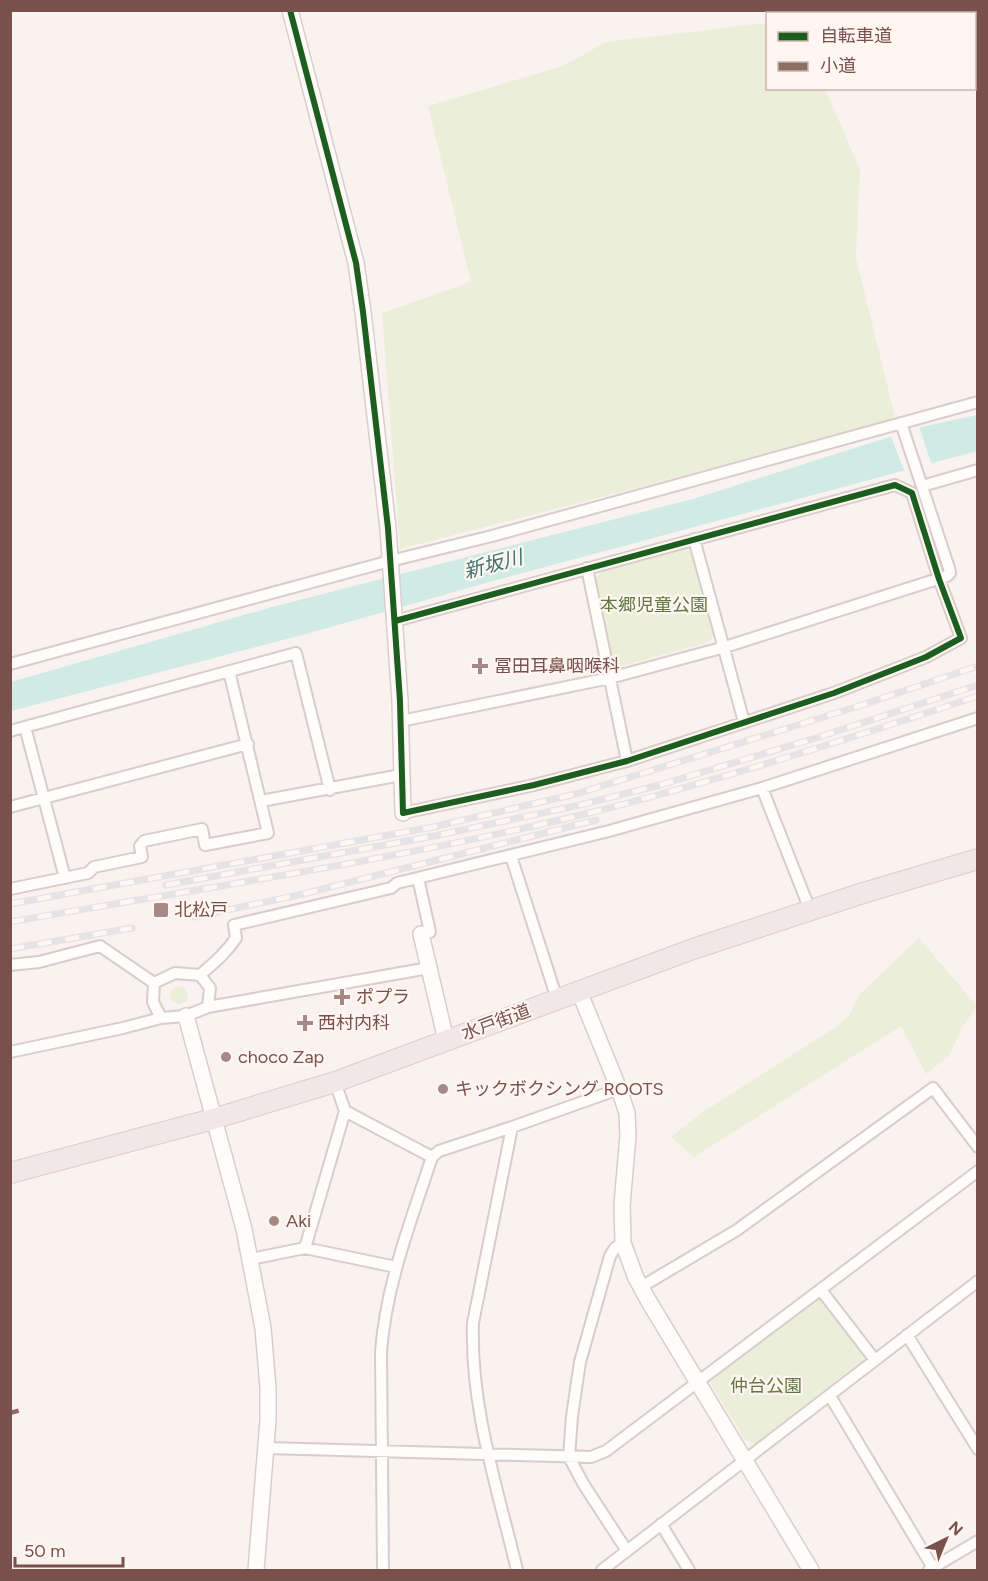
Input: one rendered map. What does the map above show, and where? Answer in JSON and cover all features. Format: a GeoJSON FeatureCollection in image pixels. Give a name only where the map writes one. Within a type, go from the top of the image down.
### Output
{"type":"FeatureCollection","features":[{"type":"Feature","properties":{"kind":"highway","name":"水戸街道"},"geometry":{"type":"LineString","coordinates":[[10,1173],[213,1119],[335,1082],[703,946],[810,910],[978,859]]}},
{"type":"Feature","properties":{"kind":"street"},"geometry":{"type":"LineString","coordinates":[[290,10],[356,263],[390,561],[394,621],[401,721],[403,813],[534,785],[627,761],[834,693],[926,657],[961,638],[939,579],[912,493],[895,484],[394,621]]}},
{"type":"Feature","properties":{"kind":"street"},"geometry":{"type":"LineString","coordinates":[[10,664],[390,561],[902,427],[978,402]]}},
{"type":"Feature","properties":{"kind":"street"},"geometry":{"type":"LineString","coordinates":[[401,721],[610,678],[724,647],[939,579],[950,573],[902,427]]}},
{"type":"Feature","properties":{"kind":"street"},"geometry":{"type":"LineString","coordinates":[[922,486],[978,470]]}},
{"type":"Feature","properties":{"kind":"street"},"geometry":{"type":"LineString","coordinates":[[694,539],[744,722]]}},
{"type":"Feature","properties":{"kind":"street"},"geometry":{"type":"LineString","coordinates":[[587,568],[627,761]]}},
{"type":"Feature","properties":{"kind":"street"},"geometry":{"type":"LineString","coordinates":[[10,731],[296,653],[330,790]]}},
{"type":"Feature","properties":{"kind":"street"},"geometry":{"type":"LineString","coordinates":[[10,889],[88,873],[94,867],[142,857],[140,846],[144,841],[156,838],[202,829],[205,845],[268,833],[229,671]]}},
{"type":"Feature","properties":{"kind":"street"},"geometry":{"type":"LineString","coordinates":[[154,983],[175,973],[200,975],[224,955],[236,938],[234,925],[391,888],[397,883],[511,856],[762,788],[978,718]]}},
{"type":"Feature","properties":{"kind":"street"},"geometry":{"type":"LineString","coordinates":[[25,727],[65,878]]}},
{"type":"Feature","properties":{"kind":"street"},"geometry":{"type":"LineString","coordinates":[[10,807],[248,744]]}},
{"type":"Feature","properties":{"kind":"street"},"geometry":{"type":"LineString","coordinates":[[261,801],[401,775]]}},
{"type":"Feature","properties":{"kind":"street"},"geometry":{"type":"LineString","coordinates":[[762,788],[810,910]]}},
{"type":"Feature","properties":{"kind":"street"},"geometry":{"type":"LineString","coordinates":[[511,856],[557,999]]}},
{"type":"Feature","properties":{"kind":"street"},"geometry":{"type":"LineString","coordinates":[[418,878],[430,932],[422,934],[446,1040]]}},
{"type":"Feature","properties":{"kind":"street"},"geometry":{"type":"LineString","coordinates":[[10,965],[39,962],[100,946],[154,983]]}},
{"type":"Feature","properties":{"kind":"street"},"geometry":{"type":"LineString","coordinates":[[10,1052],[161,1018],[186,1016],[208,1007],[429,968]]}},
{"type":"Feature","properties":{"kind":"street"},"geometry":{"type":"LineString","coordinates":[[200,975],[210,988],[208,1007]]}},
{"type":"Feature","properties":{"kind":"street"},"geometry":{"type":"LineString","coordinates":[[154,983],[153,1002],[161,1018]]}},
{"type":"Feature","properties":{"kind":"street"},"geometry":{"type":"LineString","coordinates":[[579,991],[627,1113],[628,1136],[622,1205],[623,1243],[627,1257],[641,1287],[811,1570]]}},
{"type":"Feature","properties":{"kind":"street"},"geometry":{"type":"LineString","coordinates":[[186,1016],[251,1259],[263,1328],[267,1363],[267,1448],[256,1570]]}},
{"type":"Feature","properties":{"kind":"street"},"geometry":{"type":"LineString","coordinates":[[304,1248],[345,1111],[335,1082]]}},
{"type":"Feature","properties":{"kind":"street"},"geometry":{"type":"LineString","coordinates":[[641,1287],[737,1230],[933,1088],[978,1147]]}},
{"type":"Feature","properties":{"kind":"street"},"geometry":{"type":"LineString","coordinates":[[383,1570],[381,1352],[384,1317],[396,1267],[432,1156],[439,1151],[619,1089]]}},
{"type":"Feature","properties":{"kind":"street"},"geometry":{"type":"LineString","coordinates":[[345,1111],[432,1156]]}},
{"type":"Feature","properties":{"kind":"street"},"geometry":{"type":"LineString","coordinates":[[512,1126],[473,1323],[474,1382],[517,1570]]}},
{"type":"Feature","properties":{"kind":"street"},"geometry":{"type":"LineString","coordinates":[[267,1448],[591,1457],[606,1451],[978,1171]]}},
{"type":"Feature","properties":{"kind":"street"},"geometry":{"type":"LineString","coordinates":[[623,1243],[615,1248],[610,1256],[580,1362],[569,1457],[584,1485],[627,1551]]}},
{"type":"Feature","properties":{"kind":"street"},"geometry":{"type":"LineString","coordinates":[[251,1259],[304,1248],[396,1267]]}},
{"type":"Feature","properties":{"kind":"street"},"geometry":{"type":"LineString","coordinates":[[602,1570],[978,1281]]}},
{"type":"Feature","properties":{"kind":"street"},"geometry":{"type":"LineString","coordinates":[[821,1290],[875,1360]]}},
{"type":"Feature","properties":{"kind":"street"},"geometry":{"type":"LineString","coordinates":[[907,1335],[978,1449]]}},
{"type":"Feature","properties":{"kind":"street"},"geometry":{"type":"LineString","coordinates":[[830,1396],[931,1569],[978,1541]]}},
{"type":"Feature","properties":{"kind":"street"},"geometry":{"type":"LineString","coordinates":[[661,1524],[689,1570]]}},
{"type":"Feature","properties":{"kind":"green space"},"geometry":{"type":"Polygon","coordinates":[[[766,23],[766,90],[825,90],[860,170],[856,258],[896,421],[400,549],[382,313],[471,282],[428,106],[563,66],[606,42],[766,23]]]}},
{"type":"Feature","properties":{"kind":"green space","name":"本郷児童公園"},"geometry":{"type":"Polygon","coordinates":[[[681,547],[693,553],[714,634],[709,642],[622,666],[612,659],[596,579],[603,567],[681,547]]]}},
{"type":"Feature","properties":{"kind":"green space"},"geometry":{"type":"Polygon","coordinates":[[[919,938],[977,1006],[962,1028],[949,1056],[926,1074],[901,1026],[694,1157],[671,1137],[703,1112],[836,1027],[849,1016],[859,995],[919,938]]]}},
{"type":"Feature","properties":{"kind":"green space"},"geometry":{"type":"Polygon","coordinates":[[[179,986],[185,989],[188,995],[185,1001],[179,1004],[173,1001],[170,995],[173,989],[179,986]]]}},
{"type":"Feature","properties":{"kind":"green space","name":"仲台公園"},"geometry":{"type":"Polygon","coordinates":[[[815,1298],[822,1300],[864,1352],[864,1359],[755,1444],[745,1440],[711,1384],[712,1378],[815,1298]]]}},
{"type":"Feature","properties":{"kind":"water","name":"新坂川"},"geometry":{"type":"Polygon","coordinates":[[[977,415],[977,451],[493,581],[306,634],[11,711],[11,682],[272,607],[693,499],[921,427],[977,415]]]}},
{"type":"Feature","properties":{"kind":"pier"},"geometry":{"type":"Polygon","coordinates":[[[919,426],[932,466],[905,473],[890,434],[919,426]]]}},
{"type":"Feature","properties":{"kind":"railway"},"geometry":{"type":"LineString","coordinates":[[10,904],[433,827],[576,794],[862,705],[978,666]]}},
{"type":"Feature","properties":{"kind":"railway"},"geometry":{"type":"LineString","coordinates":[[166,885],[434,836],[580,805],[660,785],[819,737],[978,685]]}},
{"type":"Feature","properties":{"kind":"railway"},"geometry":{"type":"LineString","coordinates":[[10,922],[442,846],[585,814],[734,774],[978,696]]}},
{"type":"Feature","properties":{"kind":"railway"},"geometry":{"type":"LineString","coordinates":[[194,917],[303,894],[596,820]]}},
{"type":"Feature","properties":{"kind":"railway"},"geometry":{"type":"LineString","coordinates":[[10,949],[132,928]]}},
{"type":"Feature","properties":{"kind":"marked path"},"geometry":{"type":"LineString","coordinates":[[10,1413],[21,1410]]}},
{"type":"Feature","properties":{"kind":"cycle path"},"geometry":{"type":"LineString","coordinates":[[290,10],[356,263],[363,312],[388,528],[400,701],[403,813],[534,785],[627,761],[834,693],[926,657],[961,638],[939,579],[912,493],[895,485],[395,621]]}},
{"type":"Feature","properties":{"kind":"place","name":"冨田耳鼻咽喉科"},"geometry":{"type":"Point","coordinates":[480,666]}},
{"type":"Feature","properties":{"kind":"place","name":"北松戸"},"geometry":{"type":"Point","coordinates":[161,910]}},
{"type":"Feature","properties":{"kind":"place","name":"ポプラ"},"geometry":{"type":"Point","coordinates":[342,997]}},
{"type":"Feature","properties":{"kind":"place","name":"西村内科"},"geometry":{"type":"Point","coordinates":[305,1023]}},
{"type":"Feature","properties":{"kind":"place","name":"choco Zap"},"geometry":{"type":"Point","coordinates":[226,1057]}},
{"type":"Feature","properties":{"kind":"place","name":"キックボクシング ROOTS"},"geometry":{"type":"Point","coordinates":[443,1089]}},
{"type":"Feature","properties":{"kind":"place","name":"Aki"},"geometry":{"type":"Point","coordinates":[274,1221]}}]}
